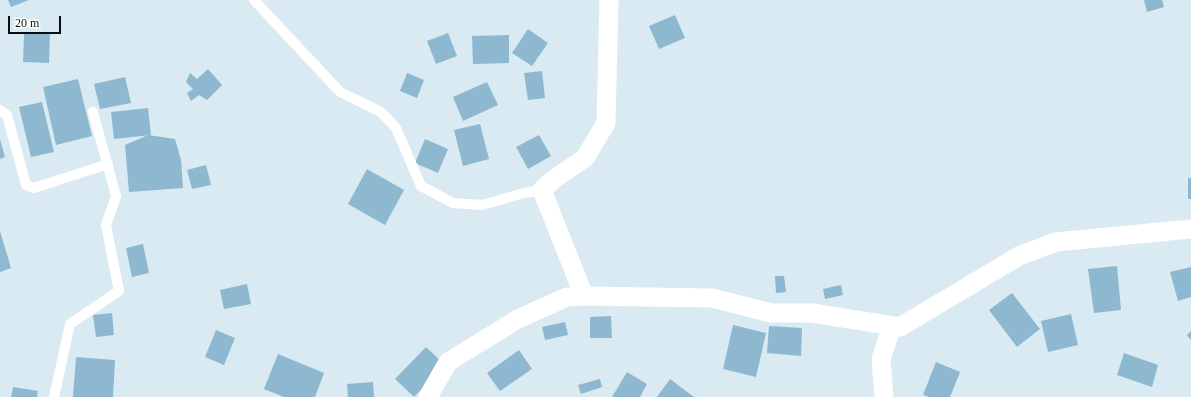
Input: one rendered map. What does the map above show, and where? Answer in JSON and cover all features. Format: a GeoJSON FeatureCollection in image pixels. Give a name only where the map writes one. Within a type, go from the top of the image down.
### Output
{"type":"FeatureCollection","features":[{"type":"Feature","properties":{"kind":"street"},"geometry":{"type":"LineString","coordinates":[[584,296],[542,190],[554,179],[585,158],[606,123],[609,0]]}},
{"type":"Feature","properties":{"kind":"street"},"geometry":{"type":"LineString","coordinates":[[428,397],[448,362],[518,318],[567,297],[712,298],[771,313],[812,313],[900,327],[1019,256],[1056,242],[1191,229]]}},
{"type":"Feature","properties":{"kind":"street"},"geometry":{"type":"LineString","coordinates":[[884,397],[881,359],[892,326]]}},
{"type":"Feature","properties":{"kind":"lane"},"geometry":{"type":"LineString","coordinates":[[254,0],[340,92],[381,112],[396,128],[421,186],[453,203],[482,206],[524,193],[542,190]]}},
{"type":"Feature","properties":{"kind":"lane"},"geometry":{"type":"LineString","coordinates":[[0,110],[7,115],[26,185],[34,188],[108,164]]}},
{"type":"Feature","properties":{"kind":"lane"},"geometry":{"type":"LineString","coordinates":[[54,397],[70,324],[119,291],[106,225],[116,196],[93,112]]}},
{"type":"Feature","properties":{"kind":"building"},"geometry":{"type":"Polygon","coordinates":[[[8,0],[29,0],[11,7],[8,0]]]}},
{"type":"Feature","properties":{"kind":"building"},"geometry":{"type":"Polygon","coordinates":[[[1144,0],[1162,0],[1164,7],[1147,12],[1144,0]]]}},
{"type":"Feature","properties":{"kind":"building"},"geometry":{"type":"Polygon","coordinates":[[[675,15],[685,38],[659,49],[649,26],[675,15]]]}},
{"type":"Feature","properties":{"kind":"building"},"geometry":{"type":"Polygon","coordinates":[[[528,29],[548,43],[532,66],[512,53],[528,29]]]}},
{"type":"Feature","properties":{"kind":"building"},"geometry":{"type":"Polygon","coordinates":[[[448,33],[457,56],[436,64],[427,41],[448,33]]]}},
{"type":"Feature","properties":{"kind":"building"},"geometry":{"type":"Polygon","coordinates":[[[24,34],[50,34],[49,63],[23,62],[24,34]]]}},
{"type":"Feature","properties":{"kind":"building"},"geometry":{"type":"Polygon","coordinates":[[[509,35],[509,63],[473,64],[472,36],[509,35]]]}},
{"type":"Feature","properties":{"kind":"building"},"geometry":{"type":"Polygon","coordinates":[[[208,69],[222,85],[207,100],[199,95],[191,101],[187,93],[193,89],[186,82],[190,73],[197,79],[208,69]]]}},
{"type":"Feature","properties":{"kind":"building"},"geometry":{"type":"Polygon","coordinates":[[[542,71],[545,98],[528,100],[524,73],[542,71]]]}},
{"type":"Feature","properties":{"kind":"building"},"geometry":{"type":"Polygon","coordinates":[[[407,73],[424,80],[417,98],[400,91],[407,73]]]}},
{"type":"Feature","properties":{"kind":"building"},"geometry":{"type":"Polygon","coordinates":[[[125,77],[131,103],[100,109],[94,84],[125,77]]]}},
{"type":"Feature","properties":{"kind":"building"},"geometry":{"type":"Polygon","coordinates":[[[78,79],[92,136],[56,145],[43,87],[78,79]]]}},
{"type":"Feature","properties":{"kind":"building"},"geometry":{"type":"Polygon","coordinates":[[[487,82],[498,105],[463,121],[453,97],[487,82]]]}},
{"type":"Feature","properties":{"kind":"building"},"geometry":{"type":"Polygon","coordinates":[[[42,102],[54,152],[31,157],[19,107],[42,102]]]}},
{"type":"Feature","properties":{"kind":"building"},"geometry":{"type":"Polygon","coordinates":[[[148,108],[151,135],[114,139],[111,112],[148,108]]]}},
{"type":"Feature","properties":{"kind":"building"},"geometry":{"type":"Polygon","coordinates":[[[480,124],[489,159],[463,166],[454,130],[480,124]]]}},
{"type":"Feature","properties":{"kind":"building"},"geometry":{"type":"Polygon","coordinates":[[[148,135],[175,139],[181,160],[183,188],[129,192],[125,145],[148,135]]]}},
{"type":"Feature","properties":{"kind":"building"},"geometry":{"type":"Polygon","coordinates":[[[539,135],[551,156],[528,169],[516,147],[539,135]]]}},
{"type":"Feature","properties":{"kind":"building"},"geometry":{"type":"Polygon","coordinates":[[[0,139],[5,157],[0,159],[0,139]]]}},
{"type":"Feature","properties":{"kind":"building"},"geometry":{"type":"Polygon","coordinates":[[[425,139],[448,149],[438,173],[415,163],[425,139]]]}},
{"type":"Feature","properties":{"kind":"building"},"geometry":{"type":"Polygon","coordinates":[[[206,165],[211,185],[192,189],[187,170],[206,165]]]}},
{"type":"Feature","properties":{"kind":"building"},"geometry":{"type":"Polygon","coordinates":[[[367,169],[404,190],[385,225],[348,204],[367,169]]]}},
{"type":"Feature","properties":{"kind":"building"},"geometry":{"type":"Polygon","coordinates":[[[1188,178],[1191,178],[1191,199],[1188,199],[1188,178]]]}},
{"type":"Feature","properties":{"kind":"building"},"geometry":{"type":"Polygon","coordinates":[[[0,231],[11,268],[0,272],[0,231]]]}},
{"type":"Feature","properties":{"kind":"building"},"geometry":{"type":"Polygon","coordinates":[[[143,244],[149,273],[132,277],[126,248],[143,244]]]}},
{"type":"Feature","properties":{"kind":"building"},"geometry":{"type":"Polygon","coordinates":[[[1117,266],[1121,310],[1094,313],[1088,269],[1117,266]]]}},
{"type":"Feature","properties":{"kind":"building"},"geometry":{"type":"Polygon","coordinates":[[[1191,267],[1191,297],[1178,301],[1170,272],[1191,267]]]}},
{"type":"Feature","properties":{"kind":"building"},"geometry":{"type":"Polygon","coordinates":[[[775,276],[784,276],[786,292],[776,293],[775,276]]]}},
{"type":"Feature","properties":{"kind":"building"},"geometry":{"type":"Polygon","coordinates":[[[247,284],[251,304],[224,309],[220,290],[247,284]]]}},
{"type":"Feature","properties":{"kind":"building"},"geometry":{"type":"Polygon","coordinates":[[[841,285],[843,295],[825,299],[823,289],[841,285]]]}},
{"type":"Feature","properties":{"kind":"building"},"geometry":{"type":"Polygon","coordinates":[[[1012,293],[1040,329],[1017,347],[989,310],[1012,293]]]}},
{"type":"Feature","properties":{"kind":"building"},"geometry":{"type":"Polygon","coordinates":[[[112,313],[114,335],[96,337],[93,315],[112,313]]]}},
{"type":"Feature","properties":{"kind":"building"},"geometry":{"type":"Polygon","coordinates":[[[1071,314],[1078,345],[1048,352],[1041,321],[1071,314]]]}},
{"type":"Feature","properties":{"kind":"building"},"geometry":{"type":"Polygon","coordinates":[[[611,316],[612,338],[590,338],[590,317],[611,316]]]}},
{"type":"Feature","properties":{"kind":"building"},"geometry":{"type":"Polygon","coordinates":[[[565,322],[568,335],[545,340],[542,327],[565,322]]]}},
{"type":"Feature","properties":{"kind":"building"},"geometry":{"type":"Polygon","coordinates":[[[733,325],[766,333],[756,377],[723,369],[733,325]]]}},
{"type":"Feature","properties":{"kind":"building"},"geometry":{"type":"Polygon","coordinates":[[[769,326],[802,328],[801,356],[767,353],[769,326]]]}},
{"type":"Feature","properties":{"kind":"building"},"geometry":{"type":"Polygon","coordinates":[[[216,330],[235,338],[224,365],[205,357],[216,330]]]}},
{"type":"Feature","properties":{"kind":"building"},"geometry":{"type":"Polygon","coordinates":[[[1191,331],[1191,340],[1187,335],[1191,331]]]}},
{"type":"Feature","properties":{"kind":"building"},"geometry":{"type":"Polygon","coordinates":[[[426,347],[445,365],[414,397],[395,379],[426,347]]]}},
{"type":"Feature","properties":{"kind":"building"},"geometry":{"type":"Polygon","coordinates":[[[519,350],[532,369],[500,391],[487,373],[519,350]]]}},
{"type":"Feature","properties":{"kind":"building"},"geometry":{"type":"Polygon","coordinates":[[[1124,353],[1158,365],[1152,387],[1117,375],[1124,353]]]}},
{"type":"Feature","properties":{"kind":"building"},"geometry":{"type":"Polygon","coordinates":[[[278,354],[324,373],[315,397],[284,397],[264,389],[278,354]]]}},
{"type":"Feature","properties":{"kind":"building"},"geometry":{"type":"Polygon","coordinates":[[[76,357],[115,360],[113,397],[73,397],[76,357]]]}},
{"type":"Feature","properties":{"kind":"building"},"geometry":{"type":"Polygon","coordinates":[[[936,362],[960,372],[950,397],[929,397],[923,395],[936,362]]]}},
{"type":"Feature","properties":{"kind":"building"},"geometry":{"type":"Polygon","coordinates":[[[627,372],[647,384],[640,397],[612,397],[627,372]]]}},
{"type":"Feature","properties":{"kind":"building"},"geometry":{"type":"Polygon","coordinates":[[[600,379],[602,387],[581,394],[578,385],[600,379]]]}},
{"type":"Feature","properties":{"kind":"building"},"geometry":{"type":"Polygon","coordinates":[[[670,379],[694,397],[657,397],[670,379]]]}},
{"type":"Feature","properties":{"kind":"building"},"geometry":{"type":"Polygon","coordinates":[[[373,382],[374,397],[348,397],[347,384],[373,382]]]}},
{"type":"Feature","properties":{"kind":"building"},"geometry":{"type":"Polygon","coordinates":[[[13,387],[38,391],[37,397],[11,397],[13,387]]]}}]}
